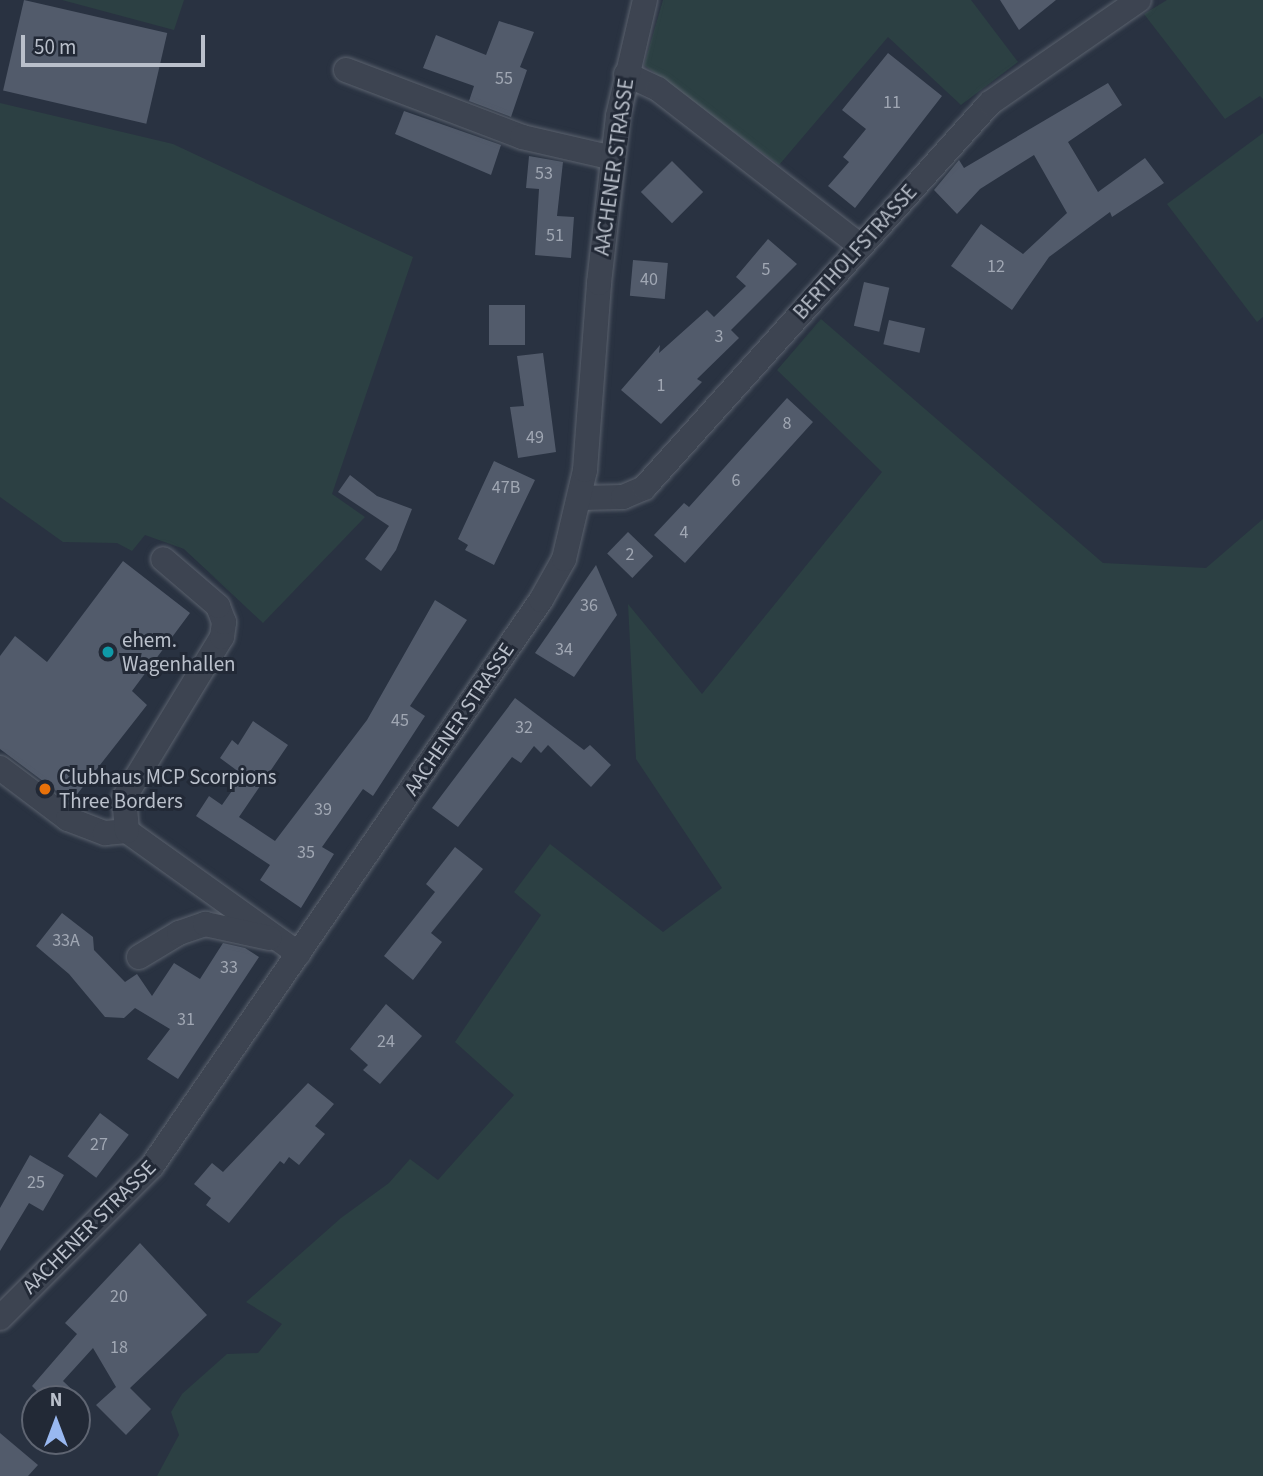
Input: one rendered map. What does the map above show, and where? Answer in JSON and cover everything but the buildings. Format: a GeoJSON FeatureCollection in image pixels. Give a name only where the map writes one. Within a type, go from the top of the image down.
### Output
{"type":"FeatureCollection","features":[{"type":"Feature","properties":{"kind":"street","name":"AACHENER STRASSE"},"geometry":{"type":"LineString","coordinates":[[0,1318],[152,1166],[541,600],[564,559],[581,498],[613,158],[626,74],[645,0]]}},
{"type":"Feature","properties":{"kind":"street","name":"BERTHOLFSTRASSE"},"geometry":{"type":"LineString","coordinates":[[581,498],[623,497],[653,480],[859,245],[990,103],[1139,0]]}},
{"type":"Feature","properties":{"kind":"street"},"geometry":{"type":"LineString","coordinates":[[346,70],[522,137],[613,158]]}},
{"type":"Feature","properties":{"kind":"street"},"geometry":{"type":"LineString","coordinates":[[626,74],[658,89],[859,245]]}},
{"type":"Feature","properties":{"kind":"street"},"geometry":{"type":"LineString","coordinates":[[127,831],[124,798],[222,637],[224,622],[218,606],[163,559]]}},
{"type":"Feature","properties":{"kind":"street"},"geometry":{"type":"LineString","coordinates":[[0,768],[68,819],[105,833],[127,831],[299,954]]}},
{"type":"Feature","properties":{"kind":"street"},"geometry":{"type":"LineString","coordinates":[[139,957],[179,933],[205,924],[277,939]]}},
{"type":"Feature","properties":{"kind":"green space"},"geometry":{"type":"Polygon","coordinates":[[[62,0],[184,0],[174,30],[62,0]]]}},
{"type":"Feature","properties":{"kind":"green space"},"geometry":{"type":"Polygon","coordinates":[[[663,0],[971,0],[1018,62],[961,105],[888,37],[779,165],[644,65],[663,0]]]}},
{"type":"Feature","properties":{"kind":"green space"},"geometry":{"type":"Polygon","coordinates":[[[1167,0],[1263,0],[1263,99],[1260,96],[1225,119],[1144,14],[1167,0]]]}},
{"type":"Feature","properties":{"kind":"green space"},"geometry":{"type":"Polygon","coordinates":[[[0,103],[173,144],[413,257],[332,494],[365,517],[263,623],[184,549],[145,535],[132,551],[117,543],[63,542],[0,497],[0,103]]]}},
{"type":"Feature","properties":{"kind":"green space"},"geometry":{"type":"Polygon","coordinates":[[[1263,133],[1263,317],[1257,322],[1167,204],[1263,133]]]}},
{"type":"Feature","properties":{"kind":"green space"},"geometry":{"type":"Polygon","coordinates":[[[821,319],[1103,563],[1206,568],[1263,519],[1263,1476],[157,1476],[179,1435],[171,1412],[182,1394],[227,1354],[258,1353],[282,1324],[246,1302],[341,1218],[389,1183],[410,1159],[438,1180],[514,1095],[455,1042],[541,915],[514,892],[550,844],[663,932],[722,888],[636,759],[628,604],[702,694],[882,472],[777,370],[821,319]]]}},
{"type":"Feature","properties":{"kind":"place","name":"ehem. Wagenhallen"},"geometry":{"type":"Point","coordinates":[108,652]}},
{"type":"Feature","properties":{"kind":"place","name":"Clubhaus MCP Scorpions Three Borders"},"geometry":{"type":"Point","coordinates":[45,789]}}]}
